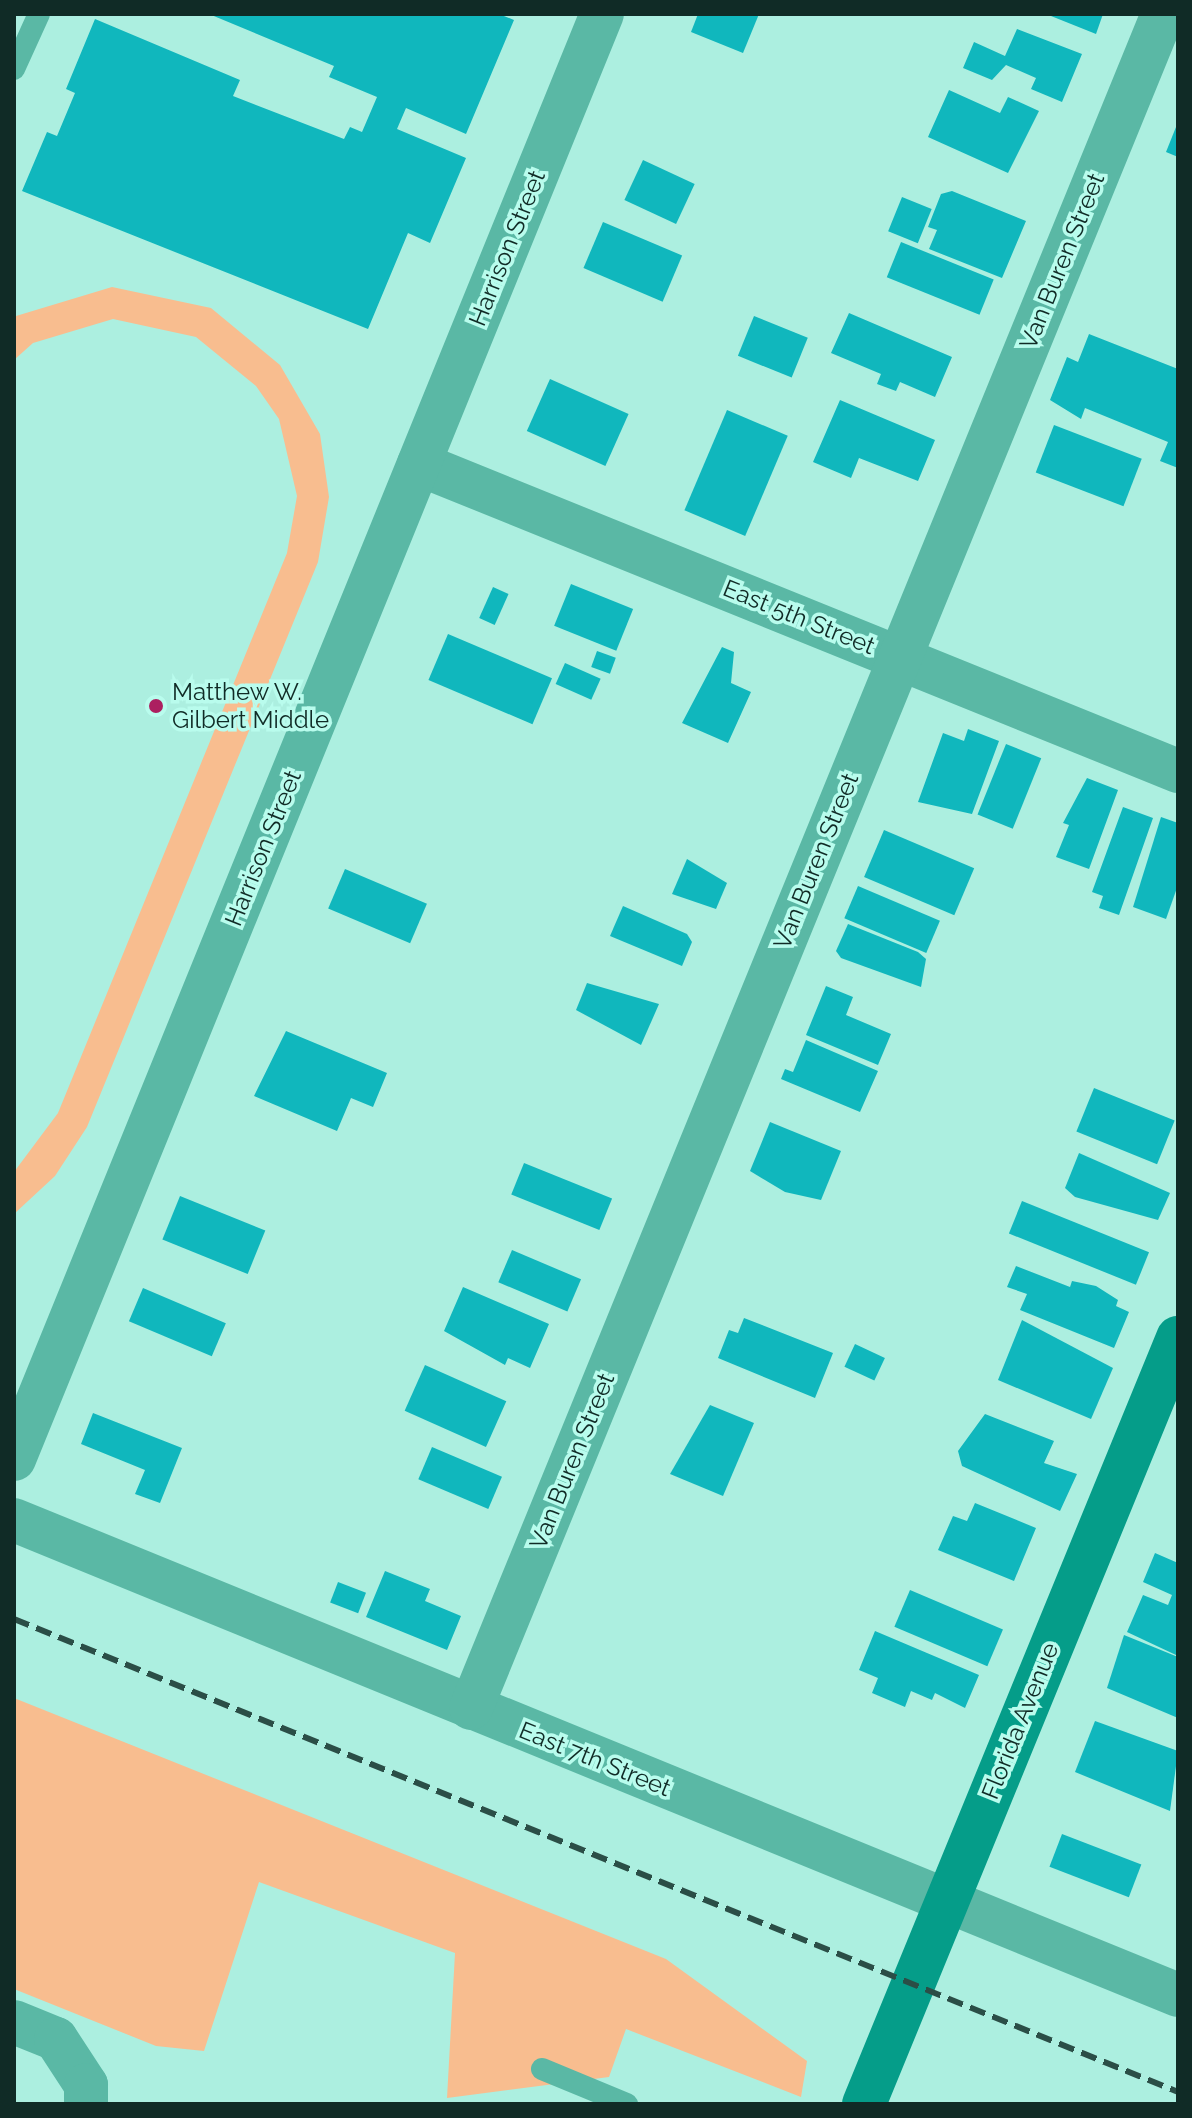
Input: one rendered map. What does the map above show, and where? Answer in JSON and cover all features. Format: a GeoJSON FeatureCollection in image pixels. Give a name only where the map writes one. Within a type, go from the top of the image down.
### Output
{"type":"FeatureCollection","features":[{"type":"Feature","properties":{"kind":"street","name":"Harrison Street"},"geometry":{"type":"LineString","coordinates":[[14,1459],[602,14]]}},
{"type":"Feature","properties":{"kind":"street","name":"Van Buren Street"},"geometry":{"type":"LineString","coordinates":[[471,1708],[1163,14]]}},
{"type":"Feature","properties":{"kind":"street","name":"East 5th Street"},"geometry":{"type":"LineString","coordinates":[[419,464],[1178,771]]}},
{"type":"Feature","properties":{"kind":"street","name":"Florida Avenue"},"geometry":{"type":"LineString","coordinates":[[864,2104],[1178,1338]]}},
{"type":"Feature","properties":{"kind":"street","name":"East 7th Street"},"geometry":{"type":"LineString","coordinates":[[14,1520],[1178,1995]]}},
{"type":"Feature","properties":{"kind":"street"},"geometry":{"type":"LineString","coordinates":[[14,2022],[56,2039],[86,2094]]}},
{"type":"Feature","properties":{"kind":"lane"},"geometry":{"type":"LineString","coordinates":[[14,69],[39,14]]}},
{"type":"Feature","properties":{"kind":"lane"},"geometry":{"type":"LineString","coordinates":[[542,2069],[627,2104]]}},
{"type":"Feature","properties":{"kind":"shaded area"},"geometry":{"type":"Polygon","coordinates":[[[112,287],[211,308],[280,365],[320,434],[329,497],[318,562],[87,1127],[55,1176],[14,1214],[14,1172],[58,1113],[287,553],[297,496],[279,419],[256,386],[196,337],[113,319],[33,343],[14,360],[16,316],[112,287]]]}},
{"type":"Feature","properties":{"kind":"shaded area"},"geometry":{"type":"Polygon","coordinates":[[[14,1698],[666,1959],[807,2061],[801,2097],[626,2029],[609,2077],[447,2098],[455,1953],[259,1882],[204,2051],[156,2046],[14,1989],[14,1698]]]}},
{"type":"Feature","properties":{"kind":"building"},"geometry":{"type":"Polygon","coordinates":[[[209,14],[499,14],[514,20],[466,134],[406,108],[397,129],[466,158],[430,243],[408,233],[368,329],[22,191],[47,132],[57,136],[75,93],[66,89],[95,19],[240,80],[233,96],[344,139],[350,127],[362,132],[377,97],[329,77],[334,66],[209,14]]]}},
{"type":"Feature","properties":{"kind":"building"},"geometry":{"type":"Polygon","coordinates":[[[698,14],[759,14],[743,53],[691,32],[698,14]]]}},
{"type":"Feature","properties":{"kind":"building"},"geometry":{"type":"Polygon","coordinates":[[[1046,14],[1103,14],[1096,34],[1046,14]]]}},
{"type":"Feature","properties":{"kind":"building"},"geometry":{"type":"Polygon","coordinates":[[[1017,29],[1082,54],[1062,102],[1031,89],[1036,78],[1006,65],[992,80],[963,68],[974,42],[1005,56],[1017,29]]]}},
{"type":"Feature","properties":{"kind":"building"},"geometry":{"type":"Polygon","coordinates":[[[949,90],[1000,113],[1008,97],[1039,111],[1008,173],[928,137],[949,90]]]}},
{"type":"Feature","properties":{"kind":"building"},"geometry":{"type":"Polygon","coordinates":[[[1178,122],[1178,157],[1166,152],[1178,122]]]}},
{"type":"Feature","properties":{"kind":"building"},"geometry":{"type":"Polygon","coordinates":[[[643,160],[695,184],[676,224],[624,200],[643,160]]]}},
{"type":"Feature","properties":{"kind":"building"},"geometry":{"type":"Polygon","coordinates":[[[952,191],[1026,221],[1002,278],[929,249],[937,230],[928,227],[941,194],[952,191]]]}},
{"type":"Feature","properties":{"kind":"building"},"geometry":{"type":"Polygon","coordinates":[[[902,197],[932,209],[918,243],[888,231],[902,197]]]}},
{"type":"Feature","properties":{"kind":"building"},"geometry":{"type":"Polygon","coordinates":[[[603,222],[682,256],[663,302],[583,268],[603,222]]]}},
{"type":"Feature","properties":{"kind":"building"},"geometry":{"type":"Polygon","coordinates":[[[901,242],[994,279],[979,315],[887,277],[901,242]]]}},
{"type":"Feature","properties":{"kind":"building"},"geometry":{"type":"Polygon","coordinates":[[[849,313],[952,357],[935,397],[900,382],[896,391],[877,384],[881,374],[831,353],[849,313]]]}},
{"type":"Feature","properties":{"kind":"building"},"geometry":{"type":"Polygon","coordinates":[[[754,316],[808,338],[792,378],[738,356],[754,316]]]}},
{"type":"Feature","properties":{"kind":"building"},"geometry":{"type":"Polygon","coordinates":[[[1089,334],[1178,369],[1178,468],[1160,461],[1168,442],[1085,408],[1081,419],[1050,400],[1067,357],[1078,362],[1089,334]]]}},
{"type":"Feature","properties":{"kind":"building"},"geometry":{"type":"Polygon","coordinates":[[[550,379],[629,414],[605,466],[527,431],[550,379]]]}},
{"type":"Feature","properties":{"kind":"building"},"geometry":{"type":"Polygon","coordinates":[[[840,400],[935,440],[918,481],[859,458],[851,478],[813,462],[840,400]]]}},
{"type":"Feature","properties":{"kind":"building"},"geometry":{"type":"Polygon","coordinates":[[[727,410],[788,436],[745,536],[684,510],[727,410]]]}},
{"type":"Feature","properties":{"kind":"building"},"geometry":{"type":"Polygon","coordinates":[[[1054,425],[1142,459],[1123,506],[1036,473],[1054,425]]]}},
{"type":"Feature","properties":{"kind":"building"},"geometry":{"type":"Polygon","coordinates":[[[571,584],[633,609],[616,651],[554,626],[571,584]]]}},
{"type":"Feature","properties":{"kind":"building"},"geometry":{"type":"Polygon","coordinates":[[[493,587],[509,594],[495,625],[479,618],[493,587]]]}},
{"type":"Feature","properties":{"kind":"building"},"geometry":{"type":"Polygon","coordinates":[[[448,634],[552,678],[532,724],[428,680],[448,634]]]}},
{"type":"Feature","properties":{"kind":"building"},"geometry":{"type":"Polygon","coordinates":[[[722,647],[734,652],[731,683],[751,692],[728,743],[682,723],[722,647]]]}},
{"type":"Feature","properties":{"kind":"building"},"geometry":{"type":"Polygon","coordinates":[[[597,651],[616,658],[610,674],[591,667],[597,651]]]}},
{"type":"Feature","properties":{"kind":"building"},"geometry":{"type":"Polygon","coordinates":[[[565,663],[601,679],[591,700],[556,684],[565,663]]]}},
{"type":"Feature","properties":{"kind":"building"},"geometry":{"type":"Polygon","coordinates":[[[968,729],[999,741],[972,814],[918,802],[943,733],[964,741],[968,729]]]}},
{"type":"Feature","properties":{"kind":"building"},"geometry":{"type":"Polygon","coordinates":[[[1006,744],[1041,758],[1013,829],[978,814],[1006,744]]]}},
{"type":"Feature","properties":{"kind":"building"},"geometry":{"type":"Polygon","coordinates":[[[1087,778],[1118,790],[1089,869],[1056,857],[1069,825],[1063,823],[1087,778]]]}},
{"type":"Feature","properties":{"kind":"building"},"geometry":{"type":"Polygon","coordinates":[[[1123,807],[1153,818],[1119,915],[1099,908],[1103,896],[1092,892],[1123,807]]]}},
{"type":"Feature","properties":{"kind":"building"},"geometry":{"type":"Polygon","coordinates":[[[1161,817],[1178,823],[1178,885],[1166,919],[1133,907],[1161,817]]]}},
{"type":"Feature","properties":{"kind":"building"},"geometry":{"type":"Polygon","coordinates":[[[884,830],[974,868],[954,915],[864,877],[884,830]]]}},
{"type":"Feature","properties":{"kind":"building"},"geometry":{"type":"Polygon","coordinates":[[[687,859],[727,883],[716,909],[672,894],[687,859]]]}},
{"type":"Feature","properties":{"kind":"building"},"geometry":{"type":"Polygon","coordinates":[[[345,869],[427,904],[410,943],[328,909],[345,869]]]}},
{"type":"Feature","properties":{"kind":"building"},"geometry":{"type":"Polygon","coordinates":[[[858,886],[940,921],[926,953],[844,918],[858,886]]]}},
{"type":"Feature","properties":{"kind":"building"},"geometry":{"type":"Polygon","coordinates":[[[623,906],[687,934],[692,942],[682,966],[610,936],[623,906]]]}},
{"type":"Feature","properties":{"kind":"building"},"geometry":{"type":"Polygon","coordinates":[[[848,924],[918,952],[926,959],[921,987],[841,958],[836,951],[848,924]]]}},
{"type":"Feature","properties":{"kind":"building"},"geometry":{"type":"Polygon","coordinates":[[[587,983],[659,1004],[641,1045],[576,1010],[587,983]]]}},
{"type":"Feature","properties":{"kind":"building"},"geometry":{"type":"Polygon","coordinates":[[[826,986],[853,997],[846,1015],[891,1034],[878,1065],[806,1035],[826,986]]]}},
{"type":"Feature","properties":{"kind":"building"},"geometry":{"type":"Polygon","coordinates":[[[286,1031],[387,1073],[373,1107],[351,1098],[337,1131],[254,1096],[286,1031]]]}},
{"type":"Feature","properties":{"kind":"building"},"geometry":{"type":"Polygon","coordinates":[[[806,1040],[878,1071],[860,1112],[781,1079],[785,1069],[793,1072],[806,1040]]]}},
{"type":"Feature","properties":{"kind":"building"},"geometry":{"type":"Polygon","coordinates":[[[1094,1088],[1175,1121],[1157,1164],[1076,1132],[1094,1088]]]}},
{"type":"Feature","properties":{"kind":"building"},"geometry":{"type":"Polygon","coordinates":[[[770,1122],[841,1151],[821,1200],[785,1192],[750,1171],[770,1122]]]}},
{"type":"Feature","properties":{"kind":"building"},"geometry":{"type":"Polygon","coordinates":[[[1079,1153],[1170,1193],[1158,1220],[1075,1197],[1065,1188],[1079,1153]]]}},
{"type":"Feature","properties":{"kind":"building"},"geometry":{"type":"Polygon","coordinates":[[[524,1163],[612,1199],[599,1230],[511,1195],[524,1163]]]}},
{"type":"Feature","properties":{"kind":"building"},"geometry":{"type":"Polygon","coordinates":[[[180,1196],[265,1230],[248,1274],[162,1240],[180,1196]]]}},
{"type":"Feature","properties":{"kind":"building"},"geometry":{"type":"Polygon","coordinates":[[[1022,1201],[1149,1252],[1136,1285],[1009,1233],[1022,1201]]]}},
{"type":"Feature","properties":{"kind":"building"},"geometry":{"type":"Polygon","coordinates":[[[512,1250],[581,1279],[567,1312],[498,1282],[512,1250]]]}},
{"type":"Feature","properties":{"kind":"building"},"geometry":{"type":"Polygon","coordinates":[[[1016,1266],[1070,1287],[1072,1281],[1096,1286],[1118,1300],[1116,1306],[1129,1312],[1114,1348],[1020,1310],[1027,1294],[1007,1287],[1016,1266]]]}},
{"type":"Feature","properties":{"kind":"building"},"geometry":{"type":"Polygon","coordinates":[[[463,1287],[549,1324],[530,1368],[508,1358],[505,1365],[444,1331],[463,1287]]]}},
{"type":"Feature","properties":{"kind":"building"},"geometry":{"type":"Polygon","coordinates":[[[143,1288],[226,1323],[212,1356],[129,1321],[143,1288]]]}},
{"type":"Feature","properties":{"kind":"building"},"geometry":{"type":"Polygon","coordinates":[[[744,1318],[833,1353],[815,1398],[718,1358],[729,1330],[738,1333],[744,1318]]]}},
{"type":"Feature","properties":{"kind":"building"},"geometry":{"type":"Polygon","coordinates":[[[1022,1320],[1113,1368],[1091,1419],[998,1380],[1022,1320]]]}},
{"type":"Feature","properties":{"kind":"building"},"geometry":{"type":"Polygon","coordinates":[[[855,1344],[885,1358],[874,1381],[844,1367],[855,1344]]]}},
{"type":"Feature","properties":{"kind":"building"},"geometry":{"type":"Polygon","coordinates":[[[425,1365],[506,1401],[486,1447],[405,1411],[425,1365]]]}},
{"type":"Feature","properties":{"kind":"building"},"geometry":{"type":"Polygon","coordinates":[[[710,1405],[754,1423],[723,1496],[670,1474],[710,1405]]]}},
{"type":"Feature","properties":{"kind":"building"},"geometry":{"type":"Polygon","coordinates":[[[93,1413],[182,1448],[160,1503],[135,1494],[145,1470],[81,1444],[93,1413]]]}},
{"type":"Feature","properties":{"kind":"building"},"geometry":{"type":"Polygon","coordinates":[[[985,1414],[1054,1441],[1044,1463],[1077,1474],[1060,1511],[962,1466],[958,1451],[985,1414]]]}},
{"type":"Feature","properties":{"kind":"building"},"geometry":{"type":"Polygon","coordinates":[[[432,1447],[502,1477],[488,1509],[418,1479],[432,1447]]]}},
{"type":"Feature","properties":{"kind":"building"},"geometry":{"type":"Polygon","coordinates":[[[975,1503],[1036,1528],[1014,1581],[938,1550],[953,1516],[967,1521],[975,1503]]]}},
{"type":"Feature","properties":{"kind":"building"},"geometry":{"type":"Polygon","coordinates":[[[1155,1553],[1178,1563],[1176,1655],[1127,1632],[1143,1595],[1168,1605],[1172,1595],[1143,1582],[1155,1553]]]}},
{"type":"Feature","properties":{"kind":"building"},"geometry":{"type":"Polygon","coordinates":[[[385,1571],[430,1589],[425,1601],[461,1616],[447,1650],[366,1617],[385,1571]]]}},
{"type":"Feature","properties":{"kind":"building"},"geometry":{"type":"Polygon","coordinates":[[[338,1582],[366,1593],[358,1613],[330,1603],[338,1582]]]}},
{"type":"Feature","properties":{"kind":"building"},"geometry":{"type":"Polygon","coordinates":[[[910,1590],[1003,1629],[987,1666],[894,1627],[910,1590]]]}},
{"type":"Feature","properties":{"kind":"building"},"geometry":{"type":"Polygon","coordinates":[[[875,1631],[979,1675],[965,1708],[935,1693],[932,1700],[911,1691],[905,1707],[872,1693],[878,1678],[859,1670],[875,1631]]]}},
{"type":"Feature","properties":{"kind":"building"},"geometry":{"type":"Polygon","coordinates":[[[1124,1635],[1178,1657],[1178,1718],[1107,1688],[1124,1635]]]}},
{"type":"Feature","properties":{"kind":"building"},"geometry":{"type":"Polygon","coordinates":[[[1095,1721],[1178,1751],[1170,1811],[1075,1772],[1095,1721]]]}},
{"type":"Feature","properties":{"kind":"building"},"geometry":{"type":"Polygon","coordinates":[[[1062,1834],[1141,1864],[1129,1897],[1049,1867],[1062,1834]]]}},
{"type":"Feature","properties":{"kind":"railway"},"geometry":{"type":"LineString","coordinates":[[14,1619],[1178,2092]]}},
{"type":"Feature","properties":{"kind":"place","name":"Matthew W. Gilbert Middle"},"geometry":{"type":"Point","coordinates":[156,706]}}]}
